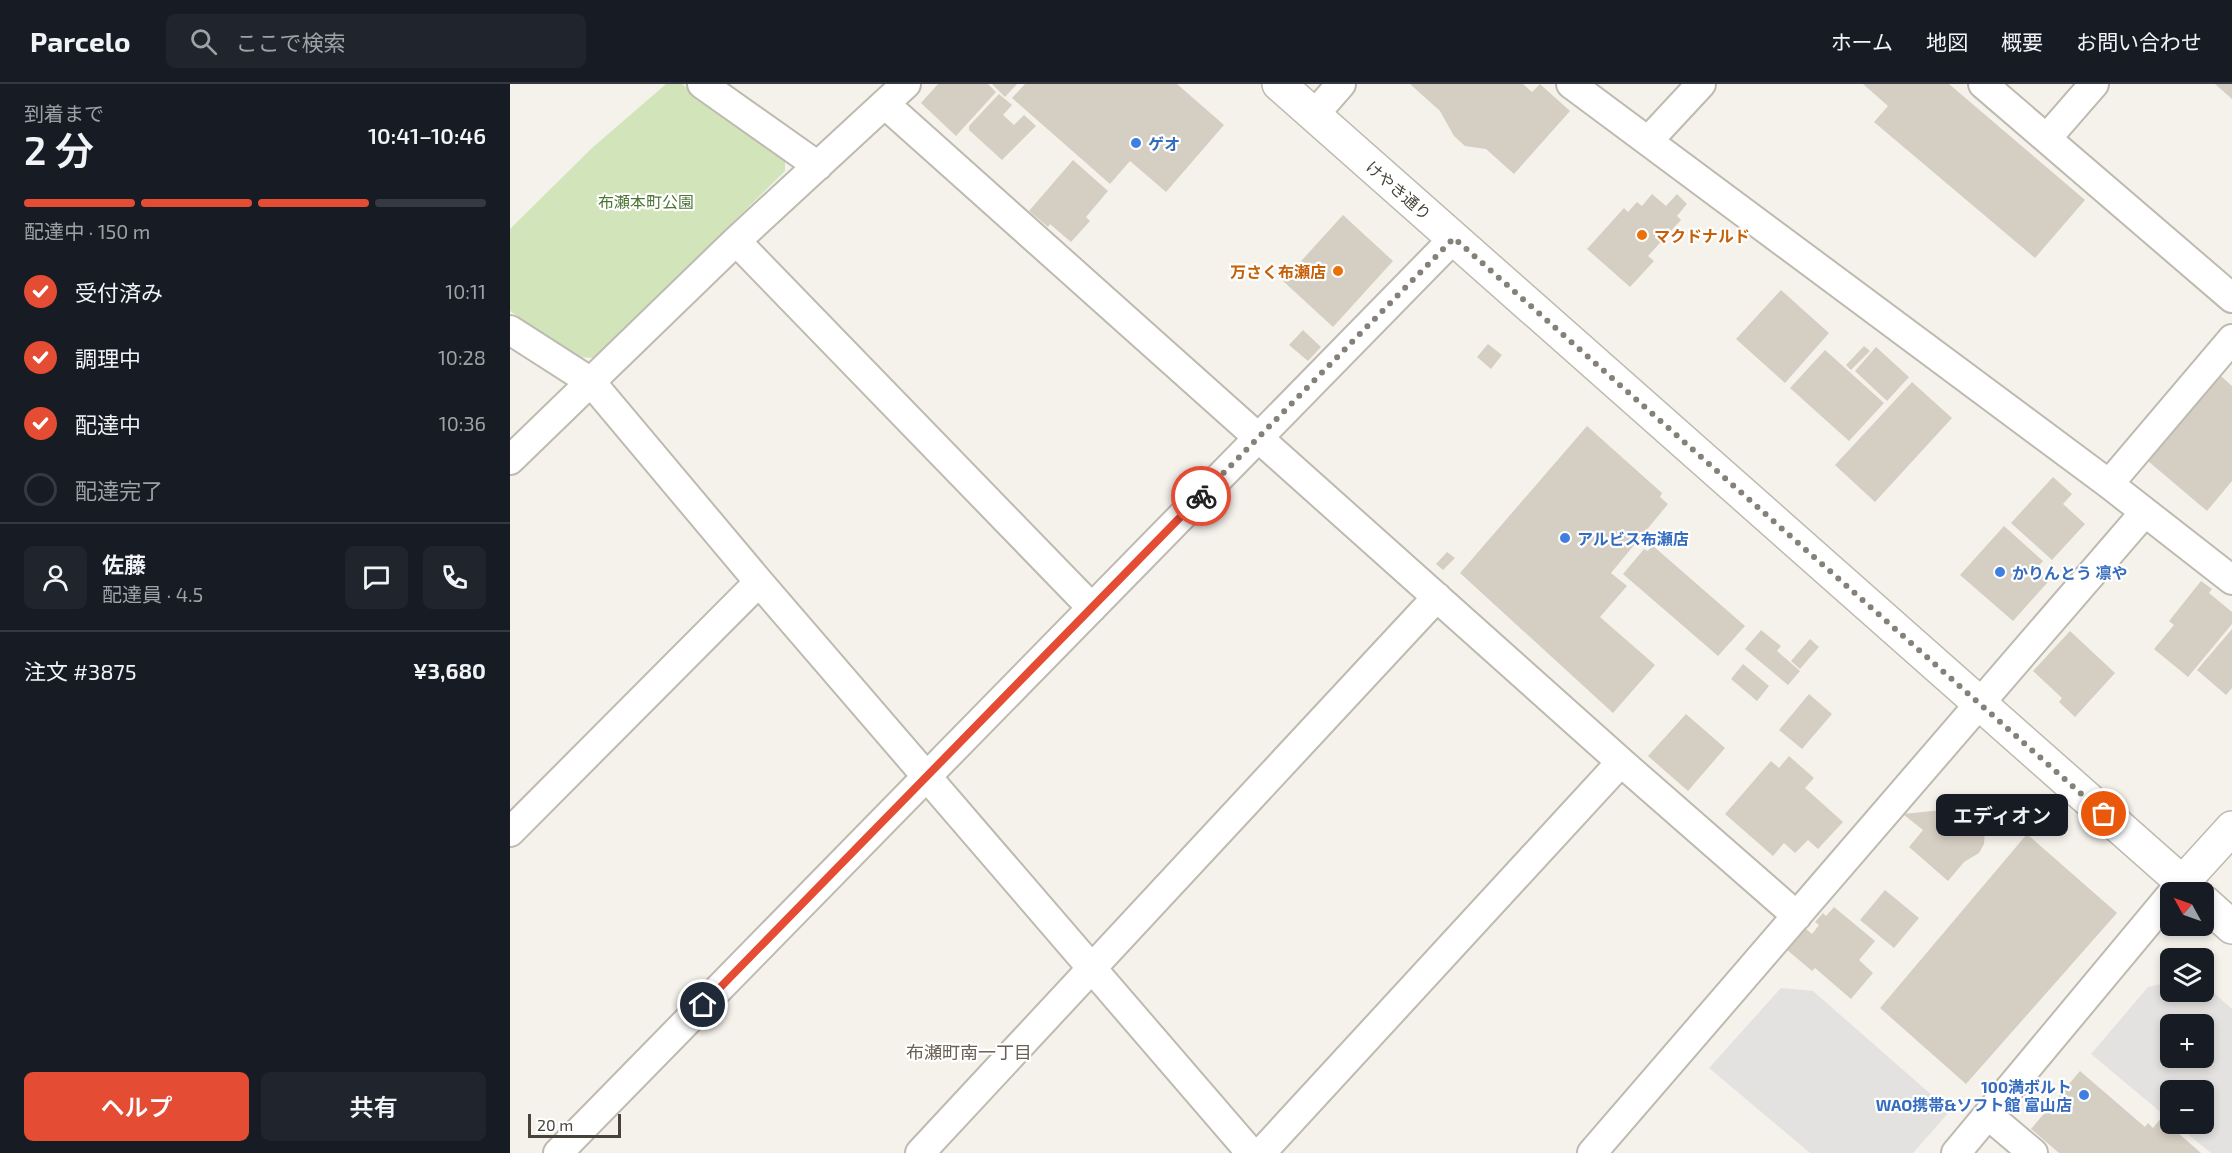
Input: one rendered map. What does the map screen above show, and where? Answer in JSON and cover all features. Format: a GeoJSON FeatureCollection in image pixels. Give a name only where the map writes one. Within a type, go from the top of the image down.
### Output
{"type":"FeatureCollection","features":[{"type":"Feature","properties":{"kind":"street"},"geometry":{"type":"LineString","coordinates":[[510,460],[736,241],[886,105],[906,84]]}},
{"type":"Feature","properties":{"kind":"street","name":"けやき通り"},"geometry":{"type":"LineString","coordinates":[[1279,84],[1980,704],[2172,882]]}},
{"type":"Feature","properties":{"kind":"street"},"geometry":{"type":"LineString","coordinates":[[1314,115],[1341,84]]}},
{"type":"Feature","properties":{"kind":"street"},"geometry":{"type":"LineString","coordinates":[[1571,84],[2109,484],[2232,580]]}},
{"type":"Feature","properties":{"kind":"street"},"geometry":{"type":"LineString","coordinates":[[1648,141],[1701,84]]}},
{"type":"Feature","properties":{"kind":"street"},"geometry":{"type":"LineString","coordinates":[[1983,84],[2232,298]]}},
{"type":"Feature","properties":{"kind":"street"},"geometry":{"type":"LineString","coordinates":[[2047,138],[2094,84]]}},
{"type":"Feature","properties":{"kind":"street"},"geometry":{"type":"LineString","coordinates":[[709,86],[818,166]]}},
{"type":"Feature","properties":{"kind":"street"},"geometry":{"type":"LineString","coordinates":[[886,105],[1621,762],[1797,916]]}},
{"type":"Feature","properties":{"kind":"street"},"geometry":{"type":"LineString","coordinates":[[558,1153],[1454,238]]}},
{"type":"Feature","properties":{"kind":"street"},"geometry":{"type":"LineString","coordinates":[[736,241],[1092,608]]}},
{"type":"Feature","properties":{"kind":"street"},"geometry":{"type":"LineString","coordinates":[[510,330],[591,381],[759,582],[928,775],[1091,969],[1251,1153]]}},
{"type":"Feature","properties":{"kind":"street"},"geometry":{"type":"LineString","coordinates":[[2109,484],[2232,339]]}},
{"type":"Feature","properties":{"kind":"street"},"geometry":{"type":"LineString","coordinates":[[1592,1153],[2144,513]]}},
{"type":"Feature","properties":{"kind":"street"},"geometry":{"type":"LineString","coordinates":[[510,832],[759,582]]}},
{"type":"Feature","properties":{"kind":"street"},"geometry":{"type":"LineString","coordinates":[[920,1153],[1437,597]]}},
{"type":"Feature","properties":{"kind":"street"},"geometry":{"type":"LineString","coordinates":[[1261,1153],[1621,762]]}},
{"type":"Feature","properties":{"kind":"street"},"geometry":{"type":"LineString","coordinates":[[2192,882],[2232,828]]}},
{"type":"Feature","properties":{"kind":"street","name":"けやき通り"},"geometry":{"type":"LineString","coordinates":[[2214,914],[2232,927]]}},
{"type":"Feature","properties":{"kind":"street"},"geometry":{"type":"LineString","coordinates":[[1956,1153],[2160,920]]}},
{"type":"Feature","properties":{"kind":"street"},"geometry":{"type":"LineString","coordinates":[[1988,1115],[2033,1153]]}},
{"type":"Feature","properties":{"kind":"green space","name":"布瀬本町公園"},"geometry":{"type":"Polygon","coordinates":[[[666,84],[682,84],[785,160],[785,171],[595,358],[578,357],[510,311],[510,229],[592,148],[666,84]]]}},
{"type":"Feature","properties":{"kind":"shaded area"},"geometry":{"type":"Polygon","coordinates":[[[2160,984],[2160,1002],[2214,1002],[2214,993],[2232,1009],[2232,1153],[2211,1153],[2187,1134],[2214,1134],[2214,1080],[2160,1080],[2160,1112],[2091,1054],[2148,987],[2160,984]]]}},
{"type":"Feature","properties":{"kind":"shaded area"},"geometry":{"type":"Polygon","coordinates":[[[1781,988],[1813,991],[1950,1111],[1913,1153],[1810,1153],[1709,1068],[1781,988]]]}},
{"type":"Feature","properties":{"kind":"building"},"geometry":{"type":"Polygon","coordinates":[[[938,84],[988,84],[996,92],[956,136],[921,103],[938,84]]]}},
{"type":"Feature","properties":{"kind":"building"},"geometry":{"type":"Polygon","coordinates":[[[992,84],[1017,84],[1005,97],[992,84]]]}},
{"type":"Feature","properties":{"kind":"building","name":"ゲオ"},"geometry":{"type":"Polygon","coordinates":[[[1025,84],[1177,84],[1224,125],[1166,192],[1130,161],[1110,184],[1012,98],[1025,84]]]}},
{"type":"Feature","properties":{"kind":"building"},"geometry":{"type":"Polygon","coordinates":[[[1410,84],[1523,84],[1532,92],[1540,84],[1570,111],[1514,174],[1486,149],[1465,146],[1454,136],[1440,111],[1410,84]]]}},
{"type":"Feature","properties":{"kind":"building"},"geometry":{"type":"Polygon","coordinates":[[[1863,84],[1949,84],[2085,200],[2035,258],[1874,122],[1888,106],[1863,84]]]}},
{"type":"Feature","properties":{"kind":"building"},"geometry":{"type":"Polygon","coordinates":[[[2215,84],[2232,84],[2232,99],[2215,84]]]}},
{"type":"Feature","properties":{"kind":"building"},"geometry":{"type":"Polygon","coordinates":[[[999,94],[1012,105],[1003,115],[1014,125],[1024,115],[1036,126],[1002,160],[969,130],[969,126],[999,94]]]}},
{"type":"Feature","properties":{"kind":"building"},"geometry":{"type":"Polygon","coordinates":[[[1073,160],[1108,191],[1086,217],[1090,221],[1071,242],[1050,224],[1048,227],[1029,211],[1073,160]]]}},
{"type":"Feature","properties":{"kind":"building","name":"マクドナルド"},"geometry":{"type":"Polygon","coordinates":[[[1652,194],[1666,206],[1677,194],[1687,204],[1677,216],[1681,220],[1648,256],[1654,261],[1630,287],[1587,249],[1624,208],[1628,212],[1637,202],[1642,206],[1652,194]]]}},
{"type":"Feature","properties":{"kind":"building","name":"万さく布瀬店"},"geometry":{"type":"Polygon","coordinates":[[[1343,215],[1393,261],[1333,327],[1283,281],[1343,215]]]}},
{"type":"Feature","properties":{"kind":"building"},"geometry":{"type":"Polygon","coordinates":[[[1781,290],[1829,333],[1785,383],[1736,339],[1781,290]]]}},
{"type":"Feature","properties":{"kind":"building"},"geometry":{"type":"Polygon","coordinates":[[[1303,330],[1321,347],[1308,361],[1289,345],[1303,330]]]}},
{"type":"Feature","properties":{"kind":"building"},"geometry":{"type":"Polygon","coordinates":[[[1488,344],[1502,355],[1491,369],[1477,357],[1488,344]]]}},
{"type":"Feature","properties":{"kind":"building"},"geometry":{"type":"Polygon","coordinates":[[[1864,346],[1870,351],[1851,370],[1846,365],[1864,346]]]}},
{"type":"Feature","properties":{"kind":"building"},"geometry":{"type":"Polygon","coordinates":[[[1876,347],[1909,377],[1887,401],[1855,371],[1876,347]]]}},
{"type":"Feature","properties":{"kind":"building"},"geometry":{"type":"Polygon","coordinates":[[[1825,350],[1884,403],[1849,441],[1790,388],[1825,350]]]}},
{"type":"Feature","properties":{"kind":"building"},"geometry":{"type":"Polygon","coordinates":[[[2221,376],[2232,386],[2232,481],[2207,511],[2148,461],[2221,376]]]}},
{"type":"Feature","properties":{"kind":"building"},"geometry":{"type":"Polygon","coordinates":[[[1912,382],[1952,418],[1875,502],[1835,465],[1912,382]]]}},
{"type":"Feature","properties":{"kind":"building","name":"アルビス布瀬店"},"geometry":{"type":"Polygon","coordinates":[[[1587,426],[1662,493],[1660,497],[1668,504],[1611,573],[1627,586],[1600,617],[1655,665],[1613,713],[1460,573],[1587,426]]]}},
{"type":"Feature","properties":{"kind":"building"},"geometry":{"type":"Polygon","coordinates":[[[2053,477],[2072,494],[2063,504],[2085,524],[2052,560],[2011,523],[2053,477]]]}},
{"type":"Feature","properties":{"kind":"building","name":"かりんとう 凛や"},"geometry":{"type":"Polygon","coordinates":[[[2004,526],[2043,561],[2035,570],[2048,582],[2013,621],[1960,575],[2004,526]]]}},
{"type":"Feature","properties":{"kind":"building"},"geometry":{"type":"Polygon","coordinates":[[[1652,545],[1745,626],[1718,656],[1623,574],[1644,549],[1648,551],[1652,545]]]}},
{"type":"Feature","properties":{"kind":"building"},"geometry":{"type":"Polygon","coordinates":[[[1447,552],[1455,558],[1443,570],[1436,564],[1447,552]]]}},
{"type":"Feature","properties":{"kind":"building"},"geometry":{"type":"Polygon","coordinates":[[[2201,581],[2212,589],[2209,593],[2232,612],[2232,624],[2188,677],[2154,649],[2174,625],[2169,621],[2201,581]]]}},
{"type":"Feature","properties":{"kind":"building"},"geometry":{"type":"Polygon","coordinates":[[[2232,629],[2232,688],[2226,695],[2197,670],[2232,629]]]}},
{"type":"Feature","properties":{"kind":"building"},"geometry":{"type":"Polygon","coordinates":[[[1761,630],[1781,646],[1777,651],[1800,671],[1788,685],[1745,649],[1761,630]]]}},
{"type":"Feature","properties":{"kind":"building"},"geometry":{"type":"Polygon","coordinates":[[[2070,631],[2115,673],[2075,717],[2059,702],[2062,698],[2033,671],[2070,631]]]}},
{"type":"Feature","properties":{"kind":"building"},"geometry":{"type":"Polygon","coordinates":[[[1810,639],[1819,647],[1800,669],[1791,661],[1810,639]]]}},
{"type":"Feature","properties":{"kind":"building"},"geometry":{"type":"Polygon","coordinates":[[[1743,664],[1769,686],[1757,701],[1731,679],[1743,664]]]}},
{"type":"Feature","properties":{"kind":"building"},"geometry":{"type":"Polygon","coordinates":[[[1809,694],[1832,714],[1802,749],[1779,730],[1809,694]]]}},
{"type":"Feature","properties":{"kind":"building"},"geometry":{"type":"Polygon","coordinates":[[[1686,714],[1725,748],[1688,791],[1648,756],[1686,714]]]}},
{"type":"Feature","properties":{"kind":"building"},"geometry":{"type":"Polygon","coordinates":[[[1789,756],[1814,778],[1805,788],[1843,822],[1818,849],[1808,840],[1795,853],[1784,843],[1773,856],[1725,814],[1771,761],[1779,768],[1789,756]]]}},
{"type":"Feature","properties":{"kind":"building"},"geometry":{"type":"Polygon","coordinates":[[[1964,795],[1972,796],[1983,806],[1986,815],[1984,844],[1979,853],[1964,862],[1948,881],[1909,847],[1923,830],[1903,814],[1942,810],[1951,799],[1964,795]]]}},
{"type":"Feature","properties":{"kind":"building"},"geometry":{"type":"Polygon","coordinates":[[[2027,834],[2117,913],[1966,1084],[1880,1008],[2027,834]]]}},
{"type":"Feature","properties":{"kind":"building"},"geometry":{"type":"Polygon","coordinates":[[[1885,890],[1919,918],[1894,948],[1860,920],[1885,890]]]}},
{"type":"Feature","properties":{"kind":"building"},"geometry":{"type":"Polygon","coordinates":[[[1834,907],[1875,941],[1859,960],[1873,973],[1851,999],[1815,968],[1812,971],[1786,949],[1805,928],[1812,934],[1819,925],[1815,922],[1823,913],[1826,916],[1834,907]]]}},
{"type":"Feature","properties":{"kind":"building","name":"100満ボルト WAO携帯&ソフト館 富山店"},"geometry":{"type":"Polygon","coordinates":[[[2080,1071],[2145,1127],[2148,1123],[2153,1128],[2160,1119],[2160,1134],[2179,1134],[2201,1153],[2059,1153],[2031,1129],[2080,1071]]]}},
{"type":"Feature","properties":{"kind":"way so far"},"geometry":{"type":"LineString","coordinates":[[1201,496],[1454,238],[2104,814]]}},
{"type":"Feature","properties":{"kind":"place","name":"ゲオ"},"geometry":{"type":"Point","coordinates":[1136,143]}},
{"type":"Feature","properties":{"kind":"place","name":"マクドナルド"},"geometry":{"type":"Point","coordinates":[1642,235]}},
{"type":"Feature","properties":{"kind":"place","name":"万さく布瀬店"},"geometry":{"type":"Point","coordinates":[1338,271]}},
{"type":"Feature","properties":{"kind":"place","name":"アルビス布瀬店"},"geometry":{"type":"Point","coordinates":[1565,538]}},
{"type":"Feature","properties":{"kind":"place","name":"かりんとう 凛や"},"geometry":{"type":"Point","coordinates":[2000,572]}},
{"type":"Feature","properties":{"kind":"place","name":"エディオン"},"geometry":{"type":"Point","coordinates":[2104,814]}},
{"type":"Feature","properties":{"kind":"place","name":"100満ボルト WAO携帯&ソフト館 富山店"},"geometry":{"type":"Point","coordinates":[2084,1095]}},
{"type":"Feature","properties":{"kind":"district","name":"布瀬町南一丁目"},"geometry":{"type":"Point","coordinates":[969,1052]}},
{"type":"Feature","properties":{"kind":"route"},"geometry":{"type":"LineString","coordinates":[[703,1005],[1201,496]]}}]}
